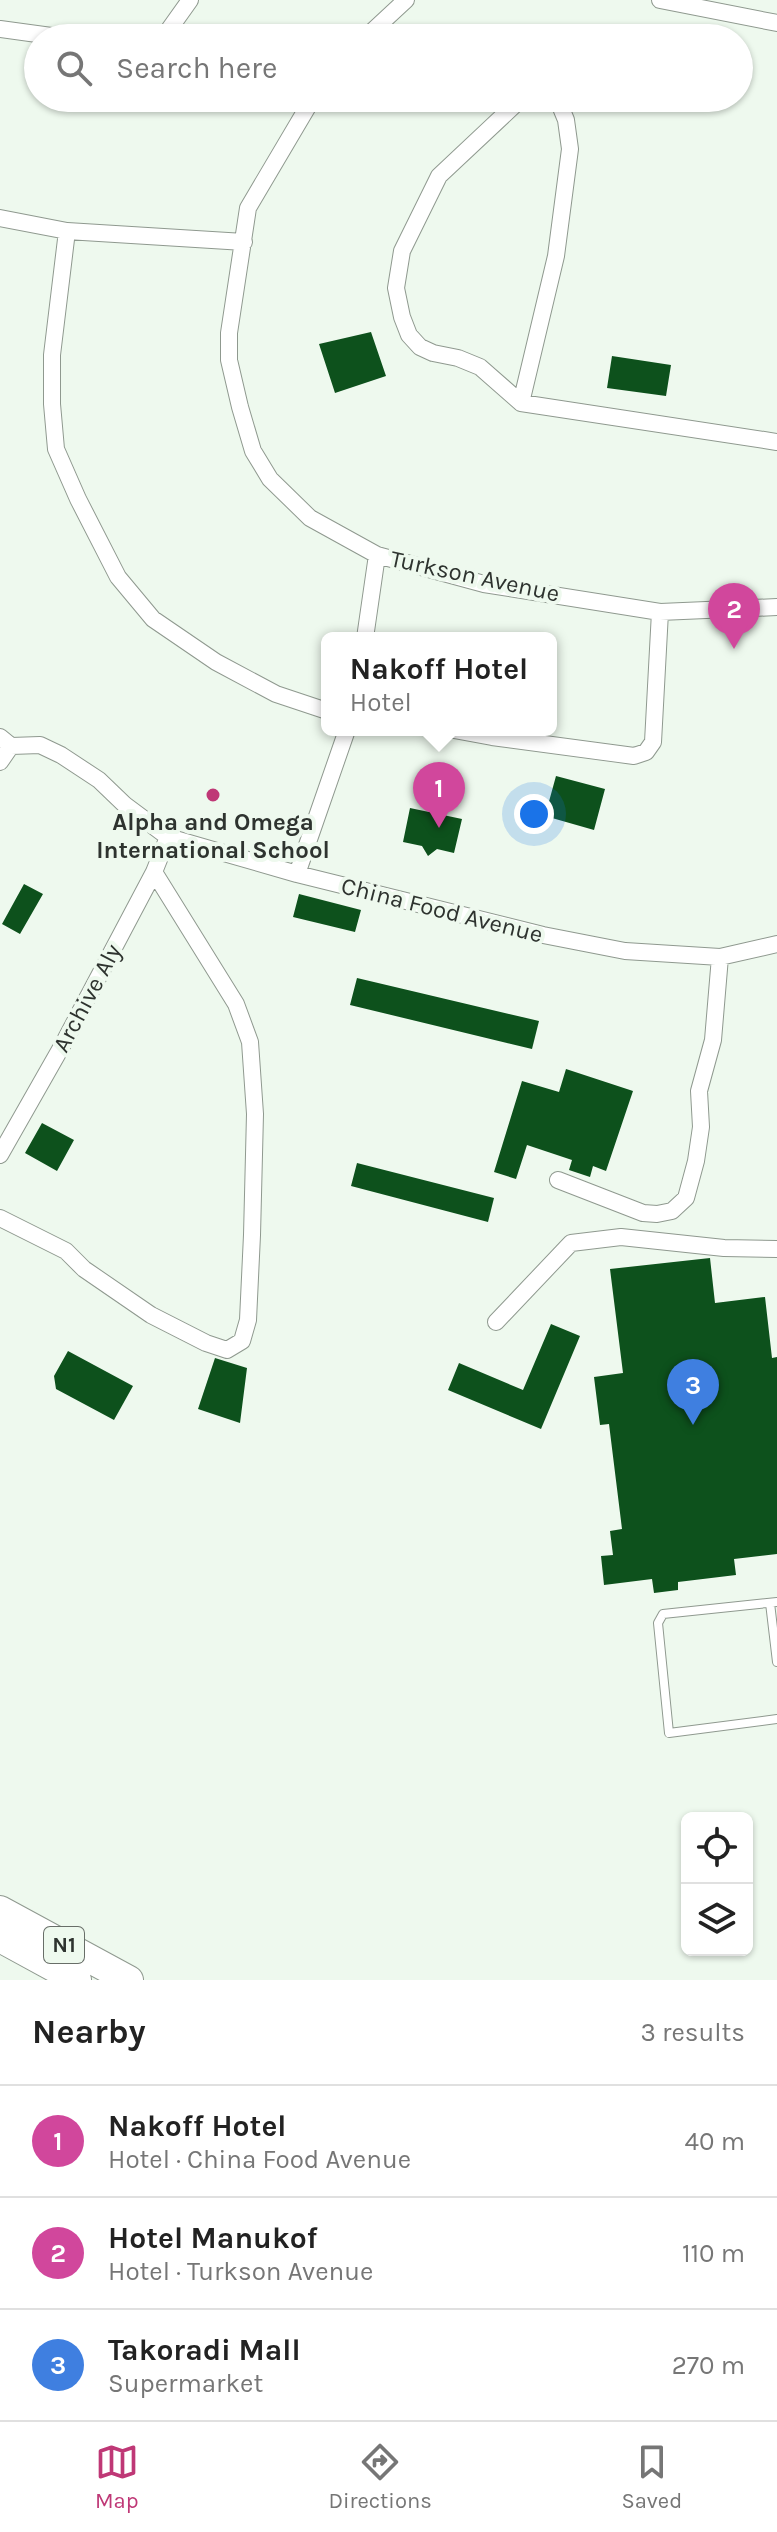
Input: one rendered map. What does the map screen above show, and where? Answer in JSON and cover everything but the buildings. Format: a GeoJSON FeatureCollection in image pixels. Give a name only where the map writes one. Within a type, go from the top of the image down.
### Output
{"type":"FeatureCollection","features":[{"type":"Feature","properties":{"kind":"highway","name":"N1"},"geometry":{"type":"LineString","coordinates":[[0,1910],[129,1980]]}},
{"type":"Feature","properties":{"kind":"highway","name":"N1"},"geometry":{"type":"LineString","coordinates":[[0,1938],[77,1980]]}},
{"type":"Feature","properties":{"kind":"street"},"geometry":{"type":"LineString","coordinates":[[173,24],[190,0]]}},
{"type":"Feature","properties":{"kind":"street"},"geometry":{"type":"LineString","coordinates":[[380,24],[406,0]]}},
{"type":"Feature","properties":{"kind":"street"},"geometry":{"type":"LineString","coordinates":[[660,0],[777,23]]}},
{"type":"Feature","properties":{"kind":"street"},"geometry":{"type":"LineString","coordinates":[[0,29],[24,32]]}},
{"type":"Feature","properties":{"kind":"street","name":"Turkson Avenue"},"geometry":{"type":"LineString","coordinates":[[305,112],[248,208],[229,333],[229,360],[253,451],[270,479],[310,518],[377,555],[484,584],[660,612],[777,607]]}},
{"type":"Feature","properties":{"kind":"street"},"geometry":{"type":"LineString","coordinates":[[505,112],[439,176],[402,251],[396,288],[409,335],[420,347],[433,353],[480,367],[521,403],[777,442]]}},
{"type":"Feature","properties":{"kind":"street"},"geometry":{"type":"LineString","coordinates":[[521,403],[556,256],[570,149],[563,112]]}},
{"type":"Feature","properties":{"kind":"street"},"geometry":{"type":"LineString","coordinates":[[0,218],[67,231],[244,242]]}},
{"type":"Feature","properties":{"kind":"street"},"geometry":{"type":"LineString","coordinates":[[67,231],[52,355],[56,449],[118,577],[153,619],[216,662],[276,694],[321,709]]}},
{"type":"Feature","properties":{"kind":"street"},"geometry":{"type":"LineString","coordinates":[[366,632],[377,555]]}},
{"type":"Feature","properties":{"kind":"street"},"geometry":{"type":"LineString","coordinates":[[496,736],[634,756],[646,752],[653,742],[660,612]]}},
{"type":"Feature","properties":{"kind":"street"},"geometry":{"type":"LineString","coordinates":[[297,874],[345,736]]}},
{"type":"Feature","properties":{"kind":"street"},"geometry":{"type":"LineString","coordinates":[[0,762],[6,742]]}},
{"type":"Feature","properties":{"kind":"street","name":"China Food Avenue"},"geometry":{"type":"LineString","coordinates":[[6,742],[40,745],[61,755],[99,780],[125,805],[168,837],[297,874],[543,935],[625,951],[720,957],[777,944]]}},
{"type":"Feature","properties":{"kind":"street","name":"Archive Aly"},"geometry":{"type":"LineString","coordinates":[[0,1155],[154,872],[168,837]]}},
{"type":"Feature","properties":{"kind":"street"},"geometry":{"type":"LineString","coordinates":[[0,1218],[66,1251],[84,1269],[151,1315],[206,1343],[227,1350],[242,1341],[248,1320],[252,1235],[255,1114],[250,1042],[236,1004],[154,872]]}},
{"type":"Feature","properties":{"kind":"street"},"geometry":{"type":"LineString","coordinates":[[558,1180],[643,1213],[672,1211],[686,1198],[701,1127],[699,1091],[713,1040],[720,957]]}},
{"type":"Feature","properties":{"kind":"street"},"geometry":{"type":"LineString","coordinates":[[496,1322],[571,1243],[621,1237],[724,1248],[777,1249]]}},
{"type":"Feature","properties":{"kind":"lane"},"geometry":{"type":"LineString","coordinates":[[777,1662],[774,1602],[663,1614],[658,1623],[669,1733],[777,1719]]}},
{"type":"Feature","properties":{"kind":"place","name":"Hotel Manukof"},"geometry":{"type":"Point","coordinates":[734,649]}},
{"type":"Feature","properties":{"kind":"place","name":"Alpha and Omega International School"},"geometry":{"type":"Point","coordinates":[213,795]}},
{"type":"Feature","properties":{"kind":"place","name":"Nakoff Hotel"},"geometry":{"type":"Point","coordinates":[439,828]}},
{"type":"Feature","properties":{"kind":"place","name":"Takoradi Mall"},"geometry":{"type":"Point","coordinates":[693,1425]}}]}
